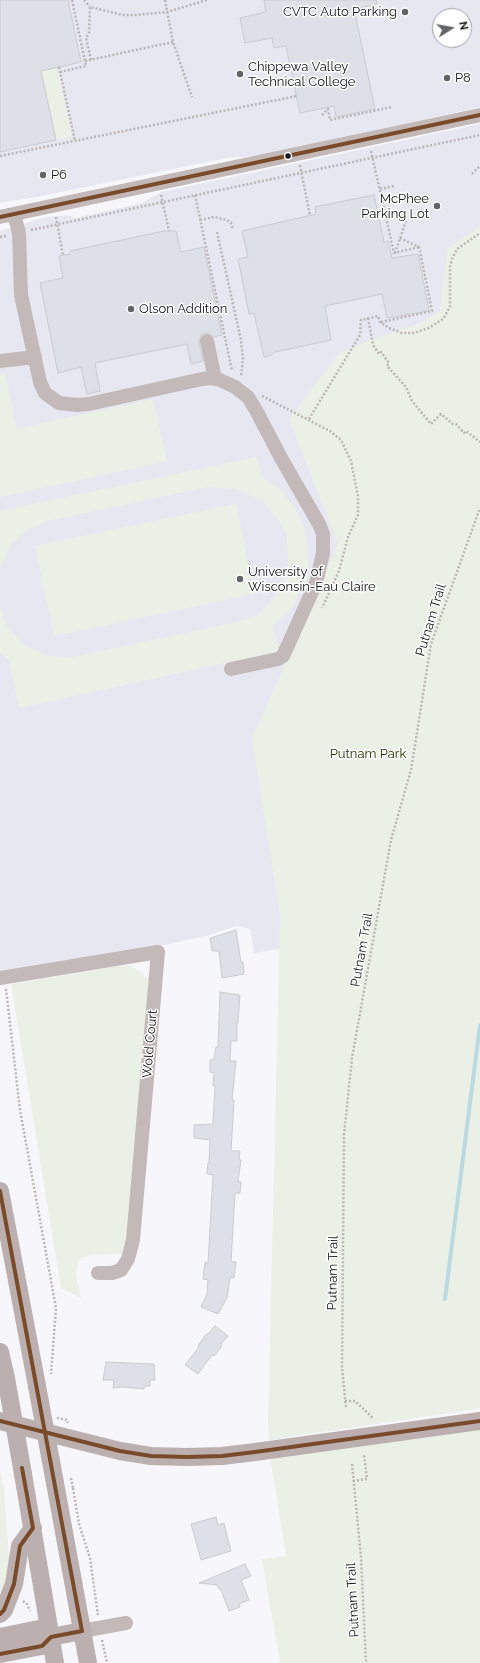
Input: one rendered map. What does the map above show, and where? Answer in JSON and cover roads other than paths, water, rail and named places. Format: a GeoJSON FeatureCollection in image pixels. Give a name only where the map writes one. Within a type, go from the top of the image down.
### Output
{"type":"FeatureCollection","features":[{"type":"Feature","properties":{"kind":"main road"},"geometry":{"type":"LineString","coordinates":[[0,1191],[45,1382],[55,1482],[88,1663]]}},
{"type":"Feature","properties":{"kind":"main road"},"geometry":{"type":"LineString","coordinates":[[0,1352],[33,1528],[55,1663]]}},
{"type":"Feature","properties":{"kind":"main road"},"geometry":{"type":"LineString","coordinates":[[0,1421],[120,1451],[151,1456],[187,1457],[222,1456],[255,1452],[480,1421]]}},
{"type":"Feature","properties":{"kind":"main road"},"geometry":{"type":"LineString","coordinates":[[0,1614],[4,1610],[14,1584],[20,1546],[33,1528]]}},
{"type":"Feature","properties":{"kind":"main road"},"geometry":{"type":"LineString","coordinates":[[0,1637],[38,1629],[51,1637]]}},
{"type":"Feature","properties":{"kind":"main road"},"geometry":{"type":"LineString","coordinates":[[0,1654],[42,1646],[51,1637],[82,1631]]}},
{"type":"Feature","properties":{"kind":"main road"},"geometry":{"type":"LineString","coordinates":[[0,1654],[28,1663]]}},
{"type":"Feature","properties":{"kind":"street"},"geometry":{"type":"LineString","coordinates":[[231,669],[278,659],[283,656],[316,583],[323,553],[323,534],[312,510],[281,458],[258,412],[248,397],[238,389],[215,379],[202,379],[89,404],[69,405],[59,403],[45,393],[40,382],[21,295],[19,233],[7,216],[480,115]]}},
{"type":"Feature","properties":{"kind":"street"},"geometry":{"type":"LineString","coordinates":[[207,341],[215,379]]}},
{"type":"Feature","properties":{"kind":"street"},"geometry":{"type":"LineString","coordinates":[[0,361],[35,357]]}},
{"type":"Feature","properties":{"kind":"street","name":"Wold Court"},"geometry":{"type":"LineString","coordinates":[[2,978],[158,952],[133,1240],[128,1259],[121,1270],[98,1273]]}},
{"type":"Feature","properties":{"kind":"street"},"geometry":{"type":"LineString","coordinates":[[82,1631],[126,1622]]}},
{"type":"Feature","properties":{"kind":"waterway"},"geometry":{"type":"LineString","coordinates":[[445,1299],[480,1025]]}},
{"type":"Feature","properties":{"kind":"place","name":"CVTC Auto Parking"},"geometry":{"type":"Point","coordinates":[405,12]}},
{"type":"Feature","properties":{"kind":"place","name":"Chippewa Valley Technical College"},"geometry":{"type":"Point","coordinates":[240,74]}},
{"type":"Feature","properties":{"kind":"place","name":"P8"},"geometry":{"type":"Point","coordinates":[447,78]}},
{"type":"Feature","properties":{"kind":"place","name":"P6"},"geometry":{"type":"Point","coordinates":[43,175]}},
{"type":"Feature","properties":{"kind":"place","name":"McPhee Parking Lot"},"geometry":{"type":"Point","coordinates":[437,206]}},
{"type":"Feature","properties":{"kind":"place","name":"Olson Addition"},"geometry":{"type":"Point","coordinates":[131,309]}},
{"type":"Feature","properties":{"kind":"place","name":"University of Wisconsin-Eau Claire"},"geometry":{"type":"Point","coordinates":[240,579]}},
{"type":"Feature","properties":{"kind":"park label","name":"Putnam Park"},"geometry":{"type":"Point","coordinates":[368,754]}}]}
